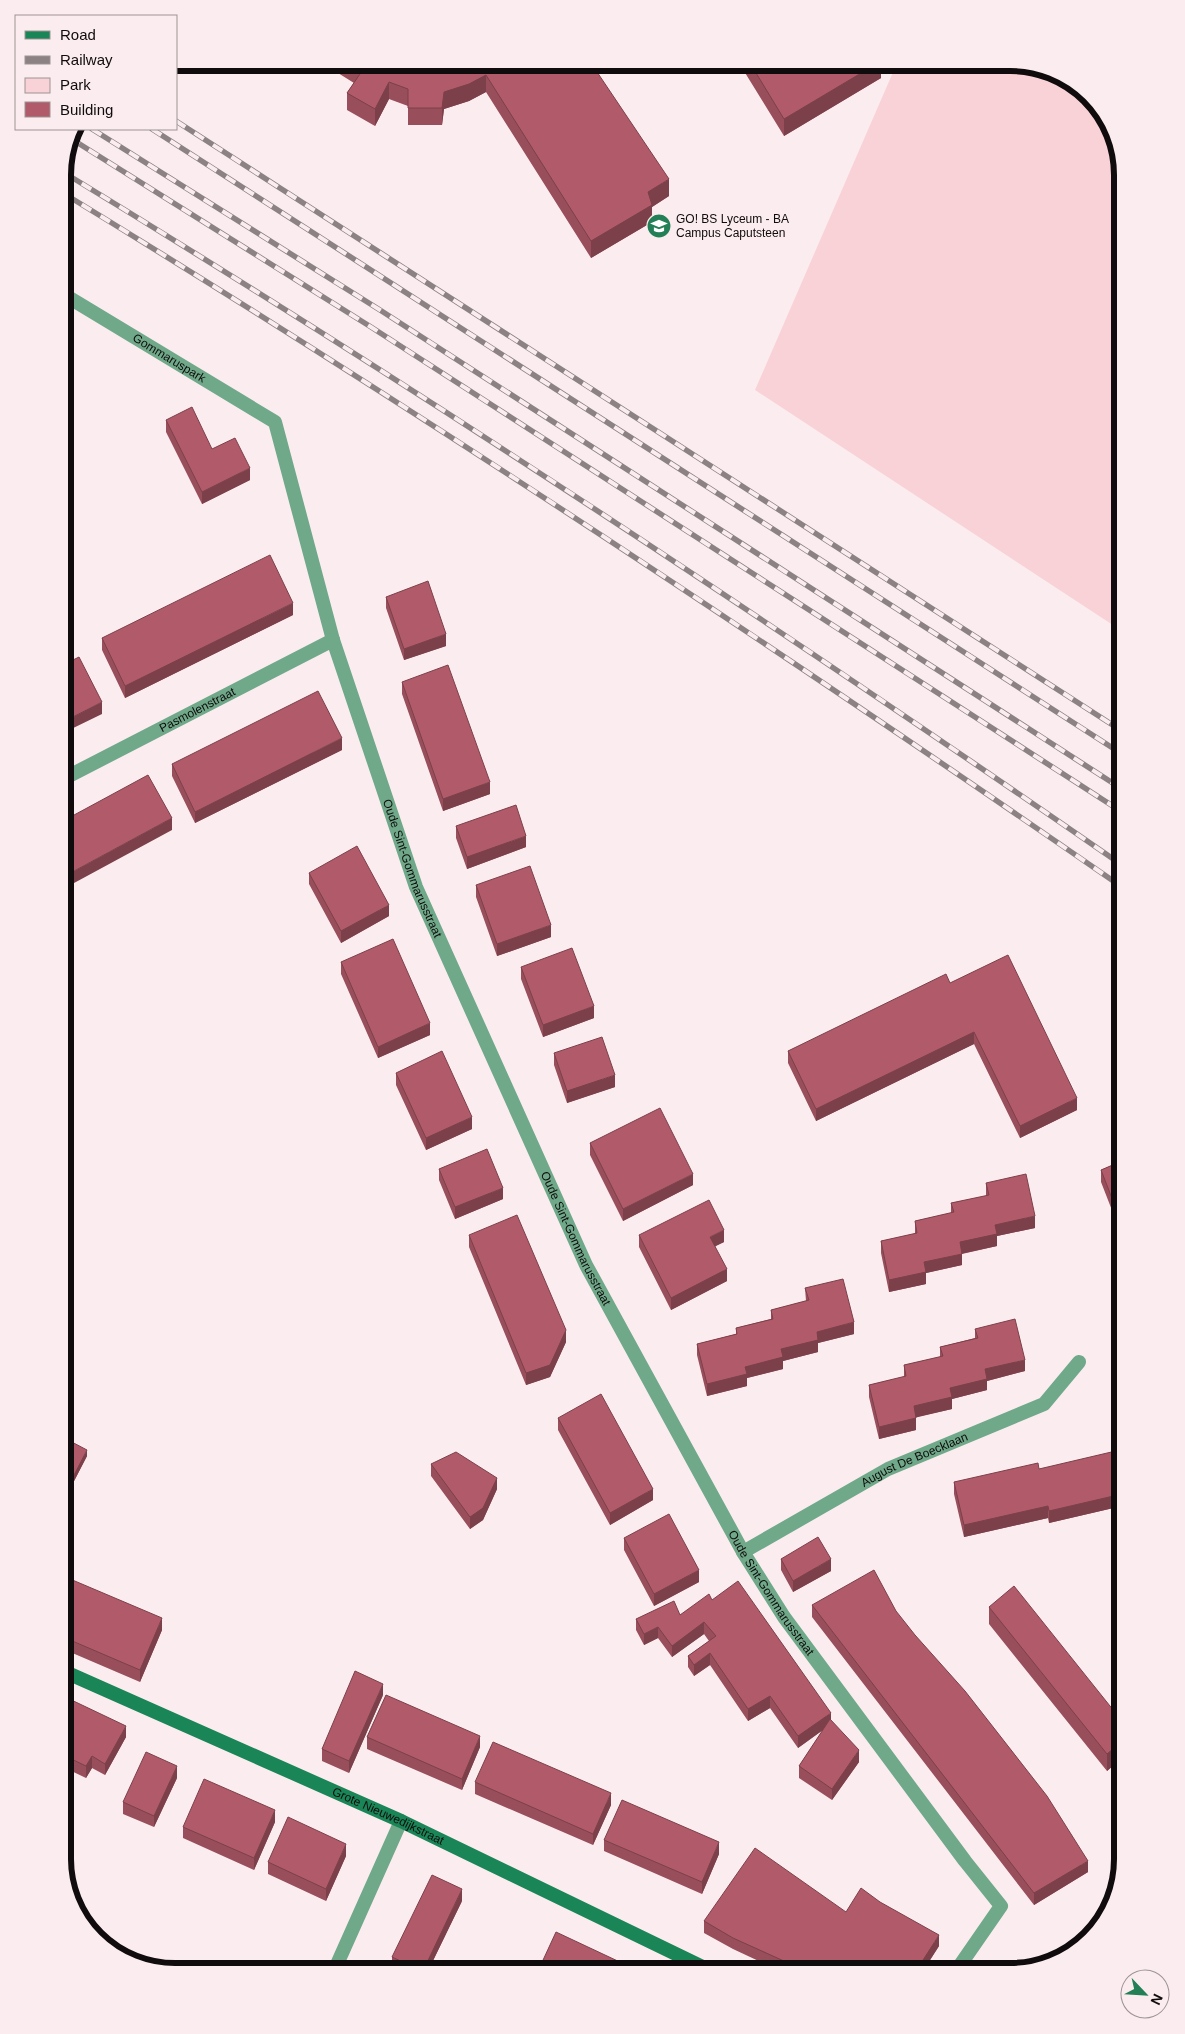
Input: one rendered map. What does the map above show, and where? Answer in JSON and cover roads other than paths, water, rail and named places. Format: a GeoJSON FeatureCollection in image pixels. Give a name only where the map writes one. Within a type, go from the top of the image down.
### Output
{"type":"FeatureCollection","features":[{"type":"Feature","properties":{"kind":"main road","name":"Grote Nieuwedijkstraat"},"geometry":{"type":"LineString","coordinates":[[71,1675],[401,1821],[694,1963]]}},
{"type":"Feature","properties":{"kind":"street","name":"Gommaruspark"},"geometry":{"type":"LineString","coordinates":[[71,299],[275,422]]}},
{"type":"Feature","properties":{"kind":"street","name":"Oude Sint-Gommarusstraat"},"geometry":{"type":"LineString","coordinates":[[275,422],[333,640],[416,887],[586,1265],[743,1552],[784,1617],[965,1861],[1001,1906],[962,1963]]}},
{"type":"Feature","properties":{"kind":"street","name":"Pasmolenstraat"},"geometry":{"type":"LineString","coordinates":[[71,775],[333,640]]}},
{"type":"Feature","properties":{"kind":"street","name":"August De Boecklaan"},"geometry":{"type":"LineString","coordinates":[[743,1552],[888,1468],[1044,1404],[1078,1362]]}},
{"type":"Feature","properties":{"kind":"street"},"geometry":{"type":"LineString","coordinates":[[338,1963],[401,1821]]}},
{"type":"Feature","properties":{"kind":"railway"},"geometry":{"type":"LineString","coordinates":[[178,122],[1114,726]]}},
{"type":"Feature","properties":{"kind":"railway"},"geometry":{"type":"LineString","coordinates":[[94,130],[380,310],[1114,784]]}},
{"type":"Feature","properties":{"kind":"railway"},"geometry":{"type":"LineString","coordinates":[[154,130],[1114,749]]}},
{"type":"Feature","properties":{"kind":"railway"},"geometry":{"type":"LineString","coordinates":[[77,142],[371,327],[1114,807]]}},
{"type":"Feature","properties":{"kind":"railway"},"geometry":{"type":"LineString","coordinates":[[71,177],[465,424],[861,686],[1114,859]]}},
{"type":"Feature","properties":{"kind":"railway"},"geometry":{"type":"LineString","coordinates":[[71,198],[332,360],[597,532],[861,708],[1114,881]]}},
{"type":"Feature","properties":{"kind":"place","name":"GO! BS Lyceum - BA Campus Caputsteen"},"geometry":{"type":"Point","coordinates":[659,226]}}]}
